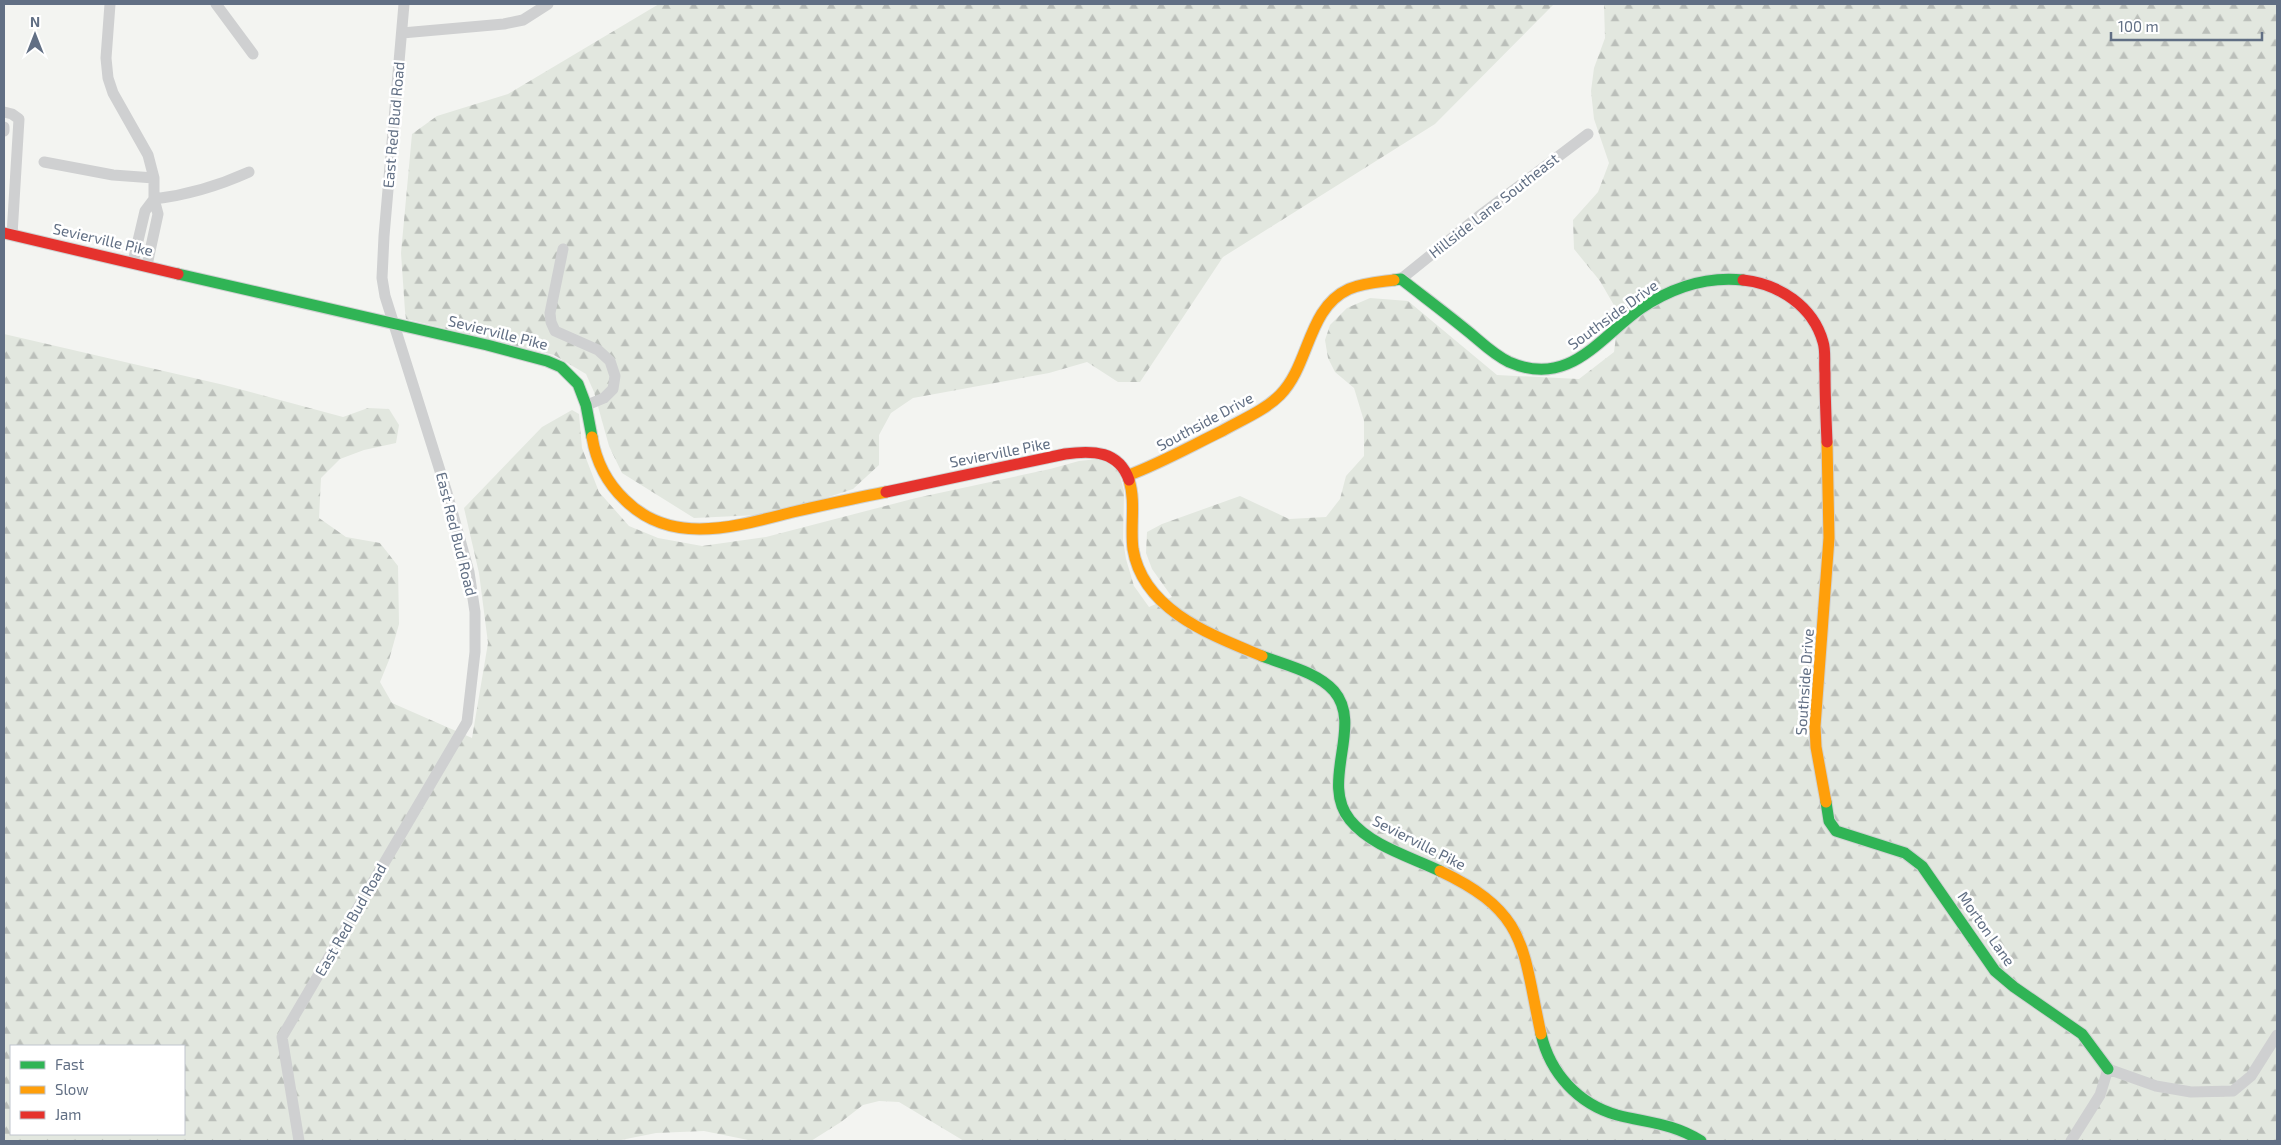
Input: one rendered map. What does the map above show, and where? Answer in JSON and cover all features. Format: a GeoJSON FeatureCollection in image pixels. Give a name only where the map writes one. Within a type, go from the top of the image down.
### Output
{"type":"FeatureCollection","features":[{"type":"Feature","properties":{"kind":"street"},"geometry":{"type":"LineString","coordinates":[[110,4],[106,58],[108,78],[113,93],[148,155],[154,178],[154,199],[158,214],[147,265]]}},
{"type":"Feature","properties":{"kind":"street"},"geometry":{"type":"LineString","coordinates":[[216,4],[253,54]]}},
{"type":"Feature","properties":{"kind":"street","name":"East Red Bud Road"},"geometry":{"type":"LineString","coordinates":[[299,1141],[282,1037],[467,722],[475,637],[475,612],[469,572],[447,493],[385,296],[382,263],[404,4]]}},
{"type":"Feature","properties":{"kind":"street"},"geometry":{"type":"LineString","coordinates":[[402,33],[504,24],[524,20],[548,4]]}},
{"type":"Feature","properties":{"kind":"street"},"geometry":{"type":"LineString","coordinates":[[4,112],[12,114],[19,119],[8,234]]}},
{"type":"Feature","properties":{"kind":"street","name":"Hillside Lane Southeast"},"geometry":{"type":"LineString","coordinates":[[1401,279],[1588,134]]}},
{"type":"Feature","properties":{"kind":"street"},"geometry":{"type":"LineString","coordinates":[[44,162],[113,175],[154,178]]}},
{"type":"Feature","properties":{"kind":"street"},"geometry":{"type":"LineString","coordinates":[[132,262],[145,211],[154,199],[187,195],[214,187],[249,172]]}},
{"type":"Feature","properties":{"kind":"street","name":"Sevierville Pike"},"geometry":{"type":"LineString","coordinates":[[8,234],[470,340],[550,362],[568,372],[577,384],[587,405],[594,449],[615,488],[641,516],[654,523],[681,530],[707,530],[745,523],[951,478],[1084,453],[1102,453],[1115,459],[1129,475],[1135,558],[1147,586],[1156,597],[1186,620],[1316,678],[1332,688],[1341,700],[1346,716],[1338,773],[1338,794],[1342,808],[1352,822],[1381,843],[1473,888],[1496,905],[1513,925],[1526,953],[1543,1042],[1556,1072],[1566,1084],[1576,1094],[1598,1109],[1628,1119],[1672,1126],[1690,1133],[1701,1141]]}},
{"type":"Feature","properties":{"kind":"street"},"geometry":{"type":"LineString","coordinates":[[563,249],[550,313],[550,322],[555,331],[598,350],[610,361],[615,376],[613,389],[604,398],[587,405]]}},
{"type":"Feature","properties":{"kind":"street","name":"Southside Drive"},"geometry":{"type":"LineString","coordinates":[[1129,475],[1172,456],[1266,406],[1291,384],[1300,367],[1315,328],[1332,301],[1346,290],[1401,279],[1490,349],[1510,362],[1532,368],[1555,368],[1574,363],[1592,352],[1624,322],[1667,292],[1721,277],[1760,283],[1782,291],[1810,313],[1818,327],[1824,344],[1829,538],[1816,711],[1816,747],[1829,821],[1836,831]]}},
{"type":"Feature","properties":{"kind":"street","name":"Morton Lane"},"geometry":{"type":"LineString","coordinates":[[1836,831],[1905,854],[1922,866],[1995,971],[2010,986],[2066,1020],[2079,1031],[2092,1045],[2108,1069]]}},
{"type":"Feature","properties":{"kind":"street"},"geometry":{"type":"LineString","coordinates":[[2071,1141],[2100,1095],[2108,1069],[2156,1086],[2191,1092],[2233,1092],[2251,1076],[2277,1035]]}},
{"type":"Feature","properties":{"kind":"green space"},"geometry":{"type":"Polygon","coordinates":[[[659,4],[1554,4],[1435,124],[1223,257],[1140,382],[1118,382],[1087,362],[1049,373],[913,398],[891,413],[879,435],[879,465],[853,489],[777,514],[694,518],[622,473],[609,446],[594,392],[586,374],[554,355],[406,319],[401,253],[412,134],[437,116],[508,94],[659,4]]]}},
{"type":"Feature","properties":{"kind":"green space"},"geometry":{"type":"Polygon","coordinates":[[[1598,4],[2277,4],[2277,1141],[964,1141],[899,1102],[879,1101],[863,1105],[811,1141],[753,1141],[704,1131],[656,1133],[616,1141],[4,1141],[4,334],[224,385],[343,417],[368,408],[389,409],[399,425],[396,443],[364,450],[340,459],[321,478],[319,518],[346,537],[380,543],[398,566],[399,624],[389,660],[380,682],[392,703],[472,738],[488,643],[479,573],[464,508],[542,427],[572,410],[579,414],[582,448],[599,492],[629,526],[658,538],[702,546],[766,537],[916,498],[1079,461],[1098,459],[1108,463],[1119,472],[1124,491],[1123,540],[1126,559],[1134,586],[1149,607],[1172,597],[1152,569],[1146,553],[1147,532],[1162,524],[1240,496],[1289,519],[1326,517],[1340,499],[1346,476],[1364,456],[1364,421],[1354,388],[1335,372],[1328,358],[1325,340],[1330,325],[1347,308],[1370,298],[1408,301],[1497,375],[1579,379],[1614,352],[1619,314],[1600,281],[1574,249],[1573,220],[1598,192],[1609,163],[1594,119],[1591,91],[1594,68],[1605,38],[1604,5],[1598,4]]]}},
{"type":"Feature","properties":{"kind":"traffic: fast"},"geometry":{"type":"LineString","coordinates":[[178,274],[487,345],[547,361],[561,367],[578,384],[586,405],[592,437]]}},
{"type":"Feature","properties":{"kind":"traffic: fast"},"geometry":{"type":"LineString","coordinates":[[1394,280],[1401,279],[1488,349],[1509,362],[1530,368],[1549,369],[1566,365],[1581,356],[1596,346],[1640,309],[1664,295],[1702,282],[1729,279],[1743,280]]}},
{"type":"Feature","properties":{"kind":"traffic: fast"},"geometry":{"type":"LineString","coordinates":[[1262,656],[1319,679],[1334,691],[1342,705],[1345,721],[1339,789],[1342,805],[1350,820],[1380,844],[1440,871]]}},
{"type":"Feature","properties":{"kind":"traffic: fast"},"geometry":{"type":"LineString","coordinates":[[1826,802],[1829,821],[1836,831],[1905,853],[1922,866],[1995,971],[2014,987],[2082,1034],[2108,1069]]}},
{"type":"Feature","properties":{"kind":"traffic: fast"},"geometry":{"type":"LineString","coordinates":[[1541,1034],[1551,1062],[1578,1095],[1603,1110],[1680,1130],[1701,1141]]}},
{"type":"Feature","properties":{"kind":"traffic: slow"},"geometry":{"type":"LineString","coordinates":[[1129,475],[1222,431],[1274,401],[1290,383],[1317,323],[1325,309],[1335,298],[1354,287],[1394,280]]}},
{"type":"Feature","properties":{"kind":"traffic: slow"},"geometry":{"type":"LineString","coordinates":[[592,437],[596,455],[603,471],[625,500],[643,515],[663,524],[684,528],[728,527],[886,492]]}},
{"type":"Feature","properties":{"kind":"traffic: slow"},"geometry":{"type":"LineString","coordinates":[[1826,802],[1816,747],[1815,726],[1829,538],[1827,442]]}},
{"type":"Feature","properties":{"kind":"traffic: slow"},"geometry":{"type":"LineString","coordinates":[[1129,480],[1133,505],[1133,549],[1139,570],[1150,588],[1182,618],[1222,639],[1262,656]]}},
{"type":"Feature","properties":{"kind":"traffic: slow"},"geometry":{"type":"LineString","coordinates":[[1440,871],[1491,902],[1506,918],[1517,936],[1524,956],[1541,1034]]}},
{"type":"Feature","properties":{"kind":"traffic: jam"},"geometry":{"type":"LineString","coordinates":[[4,233],[178,274]]}},
{"type":"Feature","properties":{"kind":"traffic: jam"},"geometry":{"type":"LineString","coordinates":[[1743,280],[1769,286],[1793,299],[1803,308],[1818,329],[1824,349],[1827,442]]}},
{"type":"Feature","properties":{"kind":"traffic: jam"},"geometry":{"type":"LineString","coordinates":[[886,492],[1065,454],[1085,452],[1112,458],[1125,470],[1129,480]]}}]}
